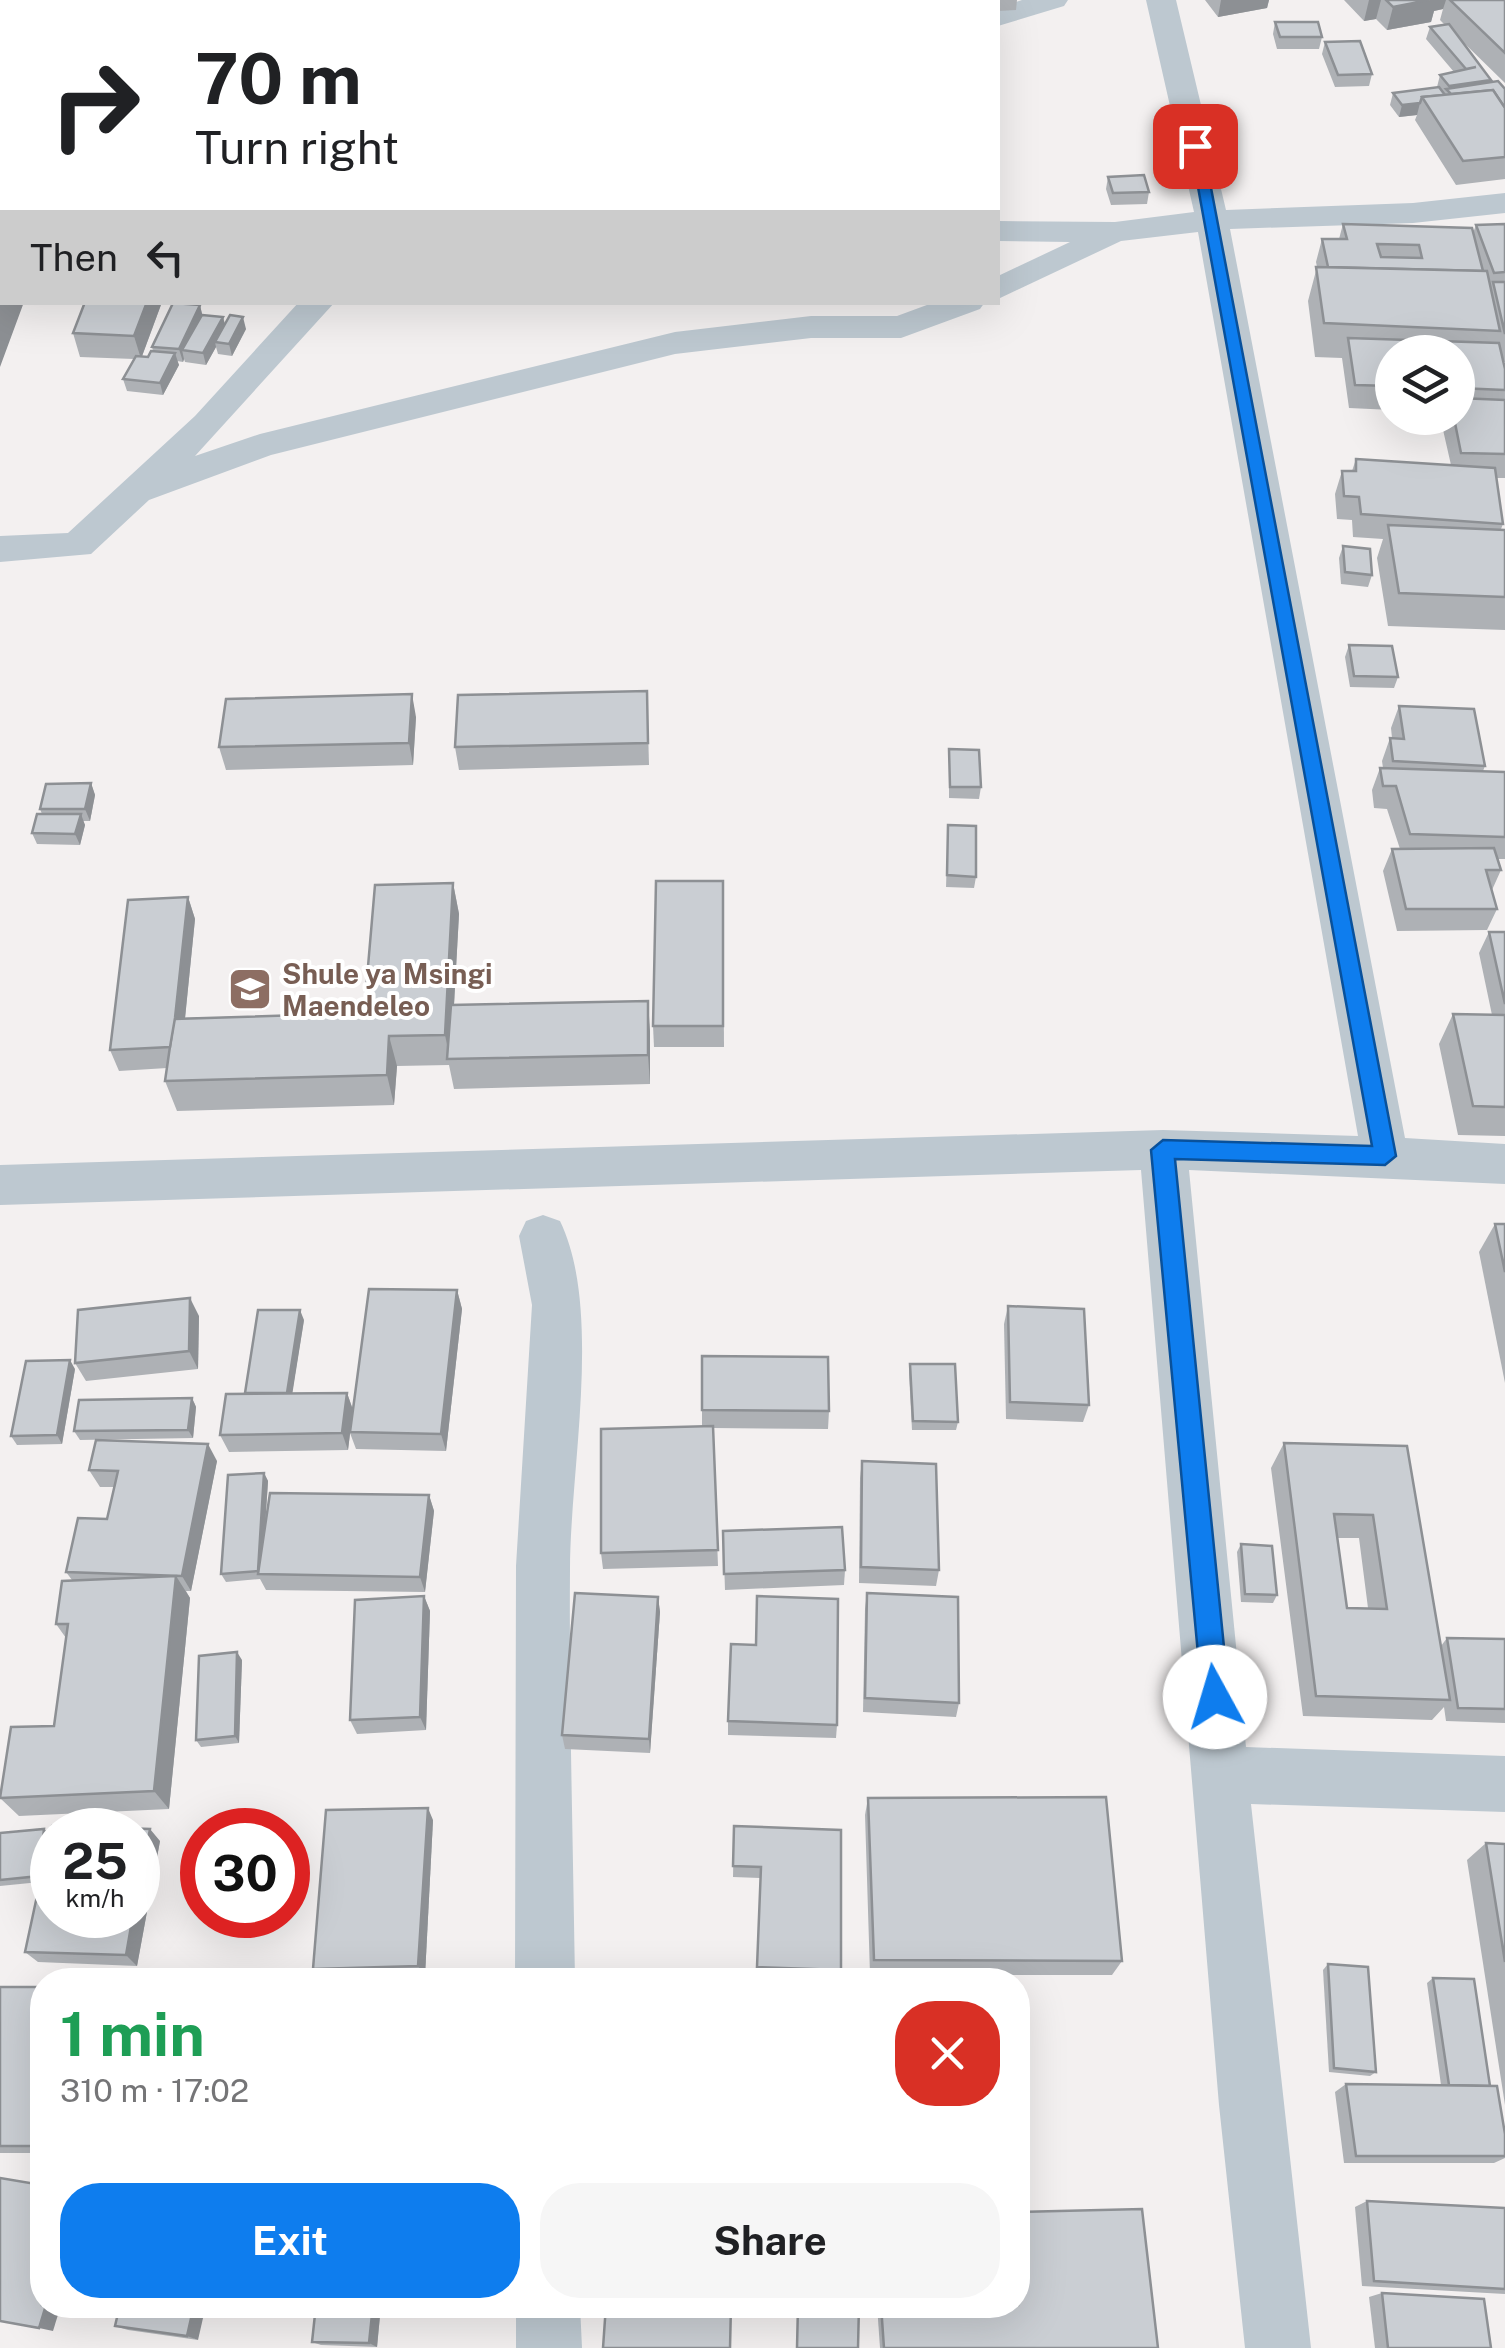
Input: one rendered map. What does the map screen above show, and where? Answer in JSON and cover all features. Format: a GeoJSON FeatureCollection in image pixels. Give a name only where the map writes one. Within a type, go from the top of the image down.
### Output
{"type":"FeatureCollection","features":[{"type":"Feature","properties":{"kind":"street"},"geometry":{"type":"LineString","coordinates":[[1000,15],[1052,0]]}},
{"type":"Feature","properties":{"kind":"street"},"geometry":{"type":"LineString","coordinates":[[1161,0],[1212,220],[1385,1156]]}},
{"type":"Feature","properties":{"kind":"street"},"geometry":{"type":"LineString","coordinates":[[1000,232],[1115,232],[1212,220],[1413,213],[1505,203]]}},
{"type":"Feature","properties":{"kind":"street"},"geometry":{"type":"LineString","coordinates":[[1000,288],[1115,232]]}},
{"type":"Feature","properties":{"kind":"street"},"geometry":{"type":"LineString","coordinates":[[0,549],[78,545],[208,424],[315,305]]}},
{"type":"Feature","properties":{"kind":"street"},"geometry":{"type":"LineString","coordinates":[[136,490],[260,446],[675,343],[811,326],[901,328],[960,305]]}},
{"type":"Feature","properties":{"kind":"street"},"geometry":{"type":"LineString","coordinates":[[1163,1150],[1223,1774],[1250,2105],[1278,2348]]}},
{"type":"Feature","properties":{"kind":"street"},"geometry":{"type":"LineString","coordinates":[[0,1185],[1163,1150],[1385,1156],[1505,1164]]}},
{"type":"Feature","properties":{"kind":"street"},"geometry":{"type":"LineString","coordinates":[[543,1236],[558,1306],[543,1566],[545,1968]]}},
{"type":"Feature","properties":{"kind":"street"},"geometry":{"type":"LineString","coordinates":[[1223,1774],[1505,1784]]}},
{"type":"Feature","properties":{"kind":"street"},"geometry":{"type":"LineString","coordinates":[[548,2318],[549,2348]]}},
{"type":"Feature","properties":{"kind":"building"},"geometry":{"type":"Polygon","coordinates":[[[1386,0],[1429,0],[1393,7],[1386,0]]]}},
{"type":"Feature","properties":{"kind":"building"},"geometry":{"type":"Polygon","coordinates":[[[1450,0],[1505,0],[1505,53],[1450,0]]]}},
{"type":"Feature","properties":{"kind":"building"},"geometry":{"type":"Polygon","coordinates":[[[1275,22],[1318,22],[1322,37],[1280,37],[1275,22]]]}},
{"type":"Feature","properties":{"kind":"building"},"geometry":{"type":"Polygon","coordinates":[[[1449,24],[1491,80],[1449,86],[1440,75],[1476,67],[1466,69],[1430,27],[1449,24]]]}},
{"type":"Feature","properties":{"kind":"building"},"geometry":{"type":"Polygon","coordinates":[[[1360,41],[1372,74],[1338,75],[1325,42],[1360,41]]]}},
{"type":"Feature","properties":{"kind":"building"},"geometry":{"type":"Polygon","coordinates":[[[1498,81],[1505,89],[1505,108],[1493,90],[1451,94],[1446,89],[1498,81]]]}},
{"type":"Feature","properties":{"kind":"building"},"geometry":{"type":"Polygon","coordinates":[[[1439,87],[1445,95],[1422,97],[1420,103],[1402,105],[1393,93],[1439,87]]]}},
{"type":"Feature","properties":{"kind":"building"},"geometry":{"type":"Polygon","coordinates":[[[1493,90],[1505,108],[1505,157],[1463,161],[1422,97],[1493,90]]]}},
{"type":"Feature","properties":{"kind":"building"},"geometry":{"type":"Polygon","coordinates":[[[1144,175],[1149,192],[1113,193],[1108,177],[1144,175]]]}},
{"type":"Feature","properties":{"kind":"building"},"geometry":{"type":"Polygon","coordinates":[[[1343,224],[1472,228],[1483,271],[1328,267],[1322,239],[1347,239],[1343,224]],[[1377,244],[1381,257],[1422,258],[1419,245],[1377,244]]]}},
{"type":"Feature","properties":{"kind":"building"},"geometry":{"type":"Polygon","coordinates":[[[1505,224],[1505,272],[1494,273],[1476,225],[1505,224]]]}},
{"type":"Feature","properties":{"kind":"building"},"geometry":{"type":"Polygon","coordinates":[[[1316,267],[1487,271],[1500,331],[1324,323],[1316,267]]]}},
{"type":"Feature","properties":{"kind":"building"},"geometry":{"type":"Polygon","coordinates":[[[1493,282],[1505,282],[1505,334],[1493,282]]]}},
{"type":"Feature","properties":{"kind":"building"},"geometry":{"type":"Polygon","coordinates":[[[84,305],[146,305],[134,336],[73,333],[84,305]]]}},
{"type":"Feature","properties":{"kind":"building"},"geometry":{"type":"Polygon","coordinates":[[[172,305],[200,305],[179,349],[152,347],[172,305]]]}},
{"type":"Feature","properties":{"kind":"building"},"geometry":{"type":"Polygon","coordinates":[[[202,315],[223,317],[203,353],[182,350],[202,315]]]}},
{"type":"Feature","properties":{"kind":"building"},"geometry":{"type":"Polygon","coordinates":[[[230,315],[243,317],[229,344],[215,342],[230,315]]]}},
{"type":"Feature","properties":{"kind":"building"},"geometry":{"type":"Polygon","coordinates":[[[1348,338],[1375,339],[1375,386],[1355,385],[1348,338]]]}},
{"type":"Feature","properties":{"kind":"building"},"geometry":{"type":"Polygon","coordinates":[[[1475,342],[1499,343],[1505,390],[1475,389],[1475,342]]]}},
{"type":"Feature","properties":{"kind":"building"},"geometry":{"type":"Polygon","coordinates":[[[151,351],[175,353],[160,383],[123,379],[136,356],[148,357],[151,351]]]}},
{"type":"Feature","properties":{"kind":"building"},"geometry":{"type":"Polygon","coordinates":[[[1475,399],[1505,400],[1505,454],[1461,453],[1457,435],[1475,435],[1475,399]]]}},
{"type":"Feature","properties":{"kind":"building"},"geometry":{"type":"Polygon","coordinates":[[[1356,459],[1495,468],[1503,524],[1361,514],[1359,497],[1344,496],[1342,471],[1356,471],[1356,459]]]}},
{"type":"Feature","properties":{"kind":"building"},"geometry":{"type":"Polygon","coordinates":[[[1388,525],[1505,530],[1505,597],[1399,593],[1388,525]]]}},
{"type":"Feature","properties":{"kind":"building"},"geometry":{"type":"Polygon","coordinates":[[[1343,546],[1370,549],[1372,575],[1345,572],[1343,546]]]}},
{"type":"Feature","properties":{"kind":"building"},"geometry":{"type":"Polygon","coordinates":[[[1349,645],[1392,646],[1398,677],[1354,676],[1349,645]]]}},
{"type":"Feature","properties":{"kind":"building"},"geometry":{"type":"Polygon","coordinates":[[[647,691],[648,743],[455,747],[458,695],[647,691]]]}},
{"type":"Feature","properties":{"kind":"building"},"geometry":{"type":"Polygon","coordinates":[[[412,694],[409,743],[219,747],[226,699],[412,694]]]}},
{"type":"Feature","properties":{"kind":"building"},"geometry":{"type":"Polygon","coordinates":[[[1399,706],[1474,709],[1485,766],[1393,761],[1390,738],[1404,739],[1399,706]]]}},
{"type":"Feature","properties":{"kind":"building"},"geometry":{"type":"Polygon","coordinates":[[[949,749],[979,750],[981,787],[950,787],[949,749]]]}},
{"type":"Feature","properties":{"kind":"building"},"geometry":{"type":"Polygon","coordinates":[[[1380,768],[1505,772],[1505,837],[1410,834],[1396,786],[1383,786],[1380,768]]]}},
{"type":"Feature","properties":{"kind":"building"},"geometry":{"type":"Polygon","coordinates":[[[91,783],[85,809],[40,809],[46,784],[91,783]]]}},
{"type":"Feature","properties":{"kind":"building"},"geometry":{"type":"Polygon","coordinates":[[[37,814],[81,814],[75,834],[32,833],[37,814]]]}},
{"type":"Feature","properties":{"kind":"building"},"geometry":{"type":"Polygon","coordinates":[[[948,825],[976,826],[976,877],[947,875],[948,825]]]}},
{"type":"Feature","properties":{"kind":"building"},"geometry":{"type":"Polygon","coordinates":[[[1494,848],[1501,870],[1486,870],[1497,909],[1406,909],[1392,849],[1494,848]]]}},
{"type":"Feature","properties":{"kind":"building"},"geometry":{"type":"Polygon","coordinates":[[[656,881],[723,881],[723,1026],[653,1026],[656,881]]]}},
{"type":"Feature","properties":{"kind":"building"},"geometry":{"type":"Polygon","coordinates":[[[453,883],[445,1035],[389,1036],[387,1075],[165,1081],[174,1019],[364,1013],[375,885],[453,883]]]}},
{"type":"Feature","properties":{"kind":"building"},"geometry":{"type":"Polygon","coordinates":[[[188,897],[170,1047],[110,1050],[128,900],[188,897]]]}},
{"type":"Feature","properties":{"kind":"building"},"geometry":{"type":"Polygon","coordinates":[[[1489,932],[1505,932],[1505,1004],[1489,932]]]}},
{"type":"Feature","properties":{"kind":"building"},"geometry":{"type":"Polygon","coordinates":[[[648,1001],[648,1055],[447,1059],[451,1005],[648,1001]]]}},
{"type":"Feature","properties":{"kind":"building"},"geometry":{"type":"Polygon","coordinates":[[[1453,1014],[1505,1015],[1505,1107],[1473,1106],[1453,1014]]]}},
{"type":"Feature","properties":{"kind":"building"},"geometry":{"type":"Polygon","coordinates":[[[1495,1224],[1505,1224],[1505,1272],[1495,1224]]]}},
{"type":"Feature","properties":{"kind":"building"},"geometry":{"type":"Polygon","coordinates":[[[369,1289],[457,1290],[441,1434],[350,1432],[369,1289]]]}},
{"type":"Feature","properties":{"kind":"building"},"geometry":{"type":"Polygon","coordinates":[[[190,1298],[189,1351],[75,1363],[78,1310],[190,1298]]]}},
{"type":"Feature","properties":{"kind":"building"},"geometry":{"type":"Polygon","coordinates":[[[1008,1306],[1084,1309],[1089,1405],[1010,1402],[1008,1306]]]}},
{"type":"Feature","properties":{"kind":"building"},"geometry":{"type":"Polygon","coordinates":[[[258,1310],[300,1310],[287,1393],[245,1393],[258,1310]]]}},
{"type":"Feature","properties":{"kind":"building"},"geometry":{"type":"Polygon","coordinates":[[[702,1356],[828,1357],[829,1411],[702,1410],[702,1356]]]}},
{"type":"Feature","properties":{"kind":"building"},"geometry":{"type":"Polygon","coordinates":[[[70,1360],[57,1435],[11,1436],[26,1361],[70,1360]]]}},
{"type":"Feature","properties":{"kind":"building"},"geometry":{"type":"Polygon","coordinates":[[[910,1364],[955,1364],[958,1422],[913,1421],[910,1364]]]}},
{"type":"Feature","properties":{"kind":"building"},"geometry":{"type":"Polygon","coordinates":[[[347,1393],[342,1433],[220,1435],[226,1394],[347,1393]]]}},
{"type":"Feature","properties":{"kind":"building"},"geometry":{"type":"Polygon","coordinates":[[[192,1398],[188,1430],[74,1431],[79,1400],[192,1398]]]}},
{"type":"Feature","properties":{"kind":"building"},"geometry":{"type":"Polygon","coordinates":[[[713,1426],[718,1550],[601,1553],[601,1429],[713,1426]]]}},
{"type":"Feature","properties":{"kind":"building"},"geometry":{"type":"Polygon","coordinates":[[[96,1440],[208,1444],[182,1576],[66,1572],[78,1518],[107,1519],[118,1471],[89,1470],[96,1440]]]}},
{"type":"Feature","properties":{"kind":"building"},"geometry":{"type":"Polygon","coordinates":[[[1284,1443],[1407,1446],[1450,1700],[1316,1696],[1284,1443]],[[1334,1514],[1347,1608],[1387,1609],[1373,1515],[1334,1514]]]}},
{"type":"Feature","properties":{"kind":"building"},"geometry":{"type":"Polygon","coordinates":[[[862,1461],[936,1464],[939,1570],[861,1567],[862,1461]]]}},
{"type":"Feature","properties":{"kind":"building"},"geometry":{"type":"Polygon","coordinates":[[[264,1473],[258,1571],[221,1574],[228,1475],[264,1473]]]}},
{"type":"Feature","properties":{"kind":"building"},"geometry":{"type":"Polygon","coordinates":[[[270,1493],[429,1495],[420,1577],[258,1574],[270,1493]]]}},
{"type":"Feature","properties":{"kind":"building"},"geometry":{"type":"Polygon","coordinates":[[[842,1527],[845,1570],[724,1574],[723,1531],[842,1527]]]}},
{"type":"Feature","properties":{"kind":"building"},"geometry":{"type":"Polygon","coordinates":[[[1241,1544],[1272,1546],[1277,1595],[1245,1594],[1241,1544]]]}},
{"type":"Feature","properties":{"kind":"building"},"geometry":{"type":"Polygon","coordinates":[[[176,1576],[154,1791],[0,1798],[11,1727],[54,1726],[68,1624],[56,1624],[62,1581],[176,1576]]]}},
{"type":"Feature","properties":{"kind":"building"},"geometry":{"type":"Polygon","coordinates":[[[575,1593],[658,1597],[649,1739],[562,1735],[575,1593]]]}},
{"type":"Feature","properties":{"kind":"building"},"geometry":{"type":"Polygon","coordinates":[[[867,1593],[958,1597],[959,1703],[865,1698],[867,1593]]]}},
{"type":"Feature","properties":{"kind":"building"},"geometry":{"type":"Polygon","coordinates":[[[424,1596],[420,1717],[350,1720],[355,1600],[424,1596]]]}},
{"type":"Feature","properties":{"kind":"building"},"geometry":{"type":"Polygon","coordinates":[[[757,1596],[838,1599],[837,1725],[728,1721],[731,1644],[756,1645],[757,1596]]]}},
{"type":"Feature","properties":{"kind":"building"},"geometry":{"type":"Polygon","coordinates":[[[1447,1638],[1505,1639],[1505,1709],[1458,1708],[1447,1638]]]}},
{"type":"Feature","properties":{"kind":"building"},"geometry":{"type":"Polygon","coordinates":[[[237,1652],[235,1736],[196,1740],[199,1656],[237,1652]]]}},
{"type":"Feature","properties":{"kind":"building"},"geometry":{"type":"Polygon","coordinates":[[[1106,1797],[1122,1961],[874,1960],[868,1798],[1106,1797]]]}},
{"type":"Feature","properties":{"kind":"building"},"geometry":{"type":"Polygon","coordinates":[[[428,1808],[418,1966],[313,1968],[326,1810],[428,1808]]]}},
{"type":"Feature","properties":{"kind":"building"},"geometry":{"type":"Polygon","coordinates":[[[734,1826],[841,1830],[841,1968],[757,1967],[761,1867],[733,1866],[734,1826]]]}},
{"type":"Feature","properties":{"kind":"building"},"geometry":{"type":"Polygon","coordinates":[[[30,1830],[30,1877],[0,1880],[0,1833],[30,1830]]]}},
{"type":"Feature","properties":{"kind":"building"},"geometry":{"type":"Polygon","coordinates":[[[1486,1843],[1505,1844],[1505,1962],[1486,1843]]]}},
{"type":"Feature","properties":{"kind":"building"},"geometry":{"type":"Polygon","coordinates":[[[30,1929],[30,1938],[129,1938],[126,1955],[25,1952],[30,1929]]]}},
{"type":"Feature","properties":{"kind":"building"},"geometry":{"type":"Polygon","coordinates":[[[1328,1964],[1368,1967],[1376,2072],[1334,2068],[1328,1964]]]}},
{"type":"Feature","properties":{"kind":"building"},"geometry":{"type":"Polygon","coordinates":[[[1433,1978],[1474,1979],[1490,2086],[1449,2085],[1433,1978]]]}},
{"type":"Feature","properties":{"kind":"building"},"geometry":{"type":"Polygon","coordinates":[[[0,1987],[30,1987],[30,2146],[0,2146],[0,1987]]]}},
{"type":"Feature","properties":{"kind":"building"},"geometry":{"type":"Polygon","coordinates":[[[1346,2084],[1497,2086],[1505,2156],[1356,2156],[1346,2084]]]}},
{"type":"Feature","properties":{"kind":"building"},"geometry":{"type":"Polygon","coordinates":[[[0,2178],[30,2183],[30,2318],[42,2318],[39,2328],[0,2321],[0,2178]]]}},
{"type":"Feature","properties":{"kind":"building"},"geometry":{"type":"Polygon","coordinates":[[[1367,2201],[1505,2208],[1505,2289],[1374,2281],[1367,2201]]]}},
{"type":"Feature","properties":{"kind":"building"},"geometry":{"type":"Polygon","coordinates":[[[1142,2209],[1158,2348],[884,2348],[882,2318],[1030,2318],[1030,2212],[1142,2209]]]}},
{"type":"Feature","properties":{"kind":"building"},"geometry":{"type":"Polygon","coordinates":[[[1382,2293],[1484,2299],[1491,2348],[1388,2348],[1382,2293]]]}},
{"type":"Feature","properties":{"kind":"building"},"geometry":{"type":"Polygon","coordinates":[[[117,2318],[191,2318],[187,2336],[115,2326],[117,2318]]]}},
{"type":"Feature","properties":{"kind":"building"},"geometry":{"type":"Polygon","coordinates":[[[315,2318],[372,2318],[369,2343],[312,2342],[315,2318]]]}},
{"type":"Feature","properties":{"kind":"building"},"geometry":{"type":"Polygon","coordinates":[[[605,2318],[731,2318],[730,2348],[603,2348],[605,2318]]]}},
{"type":"Feature","properties":{"kind":"building"},"geometry":{"type":"Polygon","coordinates":[[[798,2318],[859,2318],[858,2348],[797,2348],[798,2318]]]}},
{"type":"Feature","properties":{"kind":"place","name":"Shule ya Msingi Maendeleo"},"geometry":{"type":"Point","coordinates":[250,989]}},
{"type":"Feature","properties":{"kind":"route"},"geometry":{"type":"LineString","coordinates":[[1195,146],[1212,220],[1385,1156],[1163,1150],[1215,1697]]}}]}
